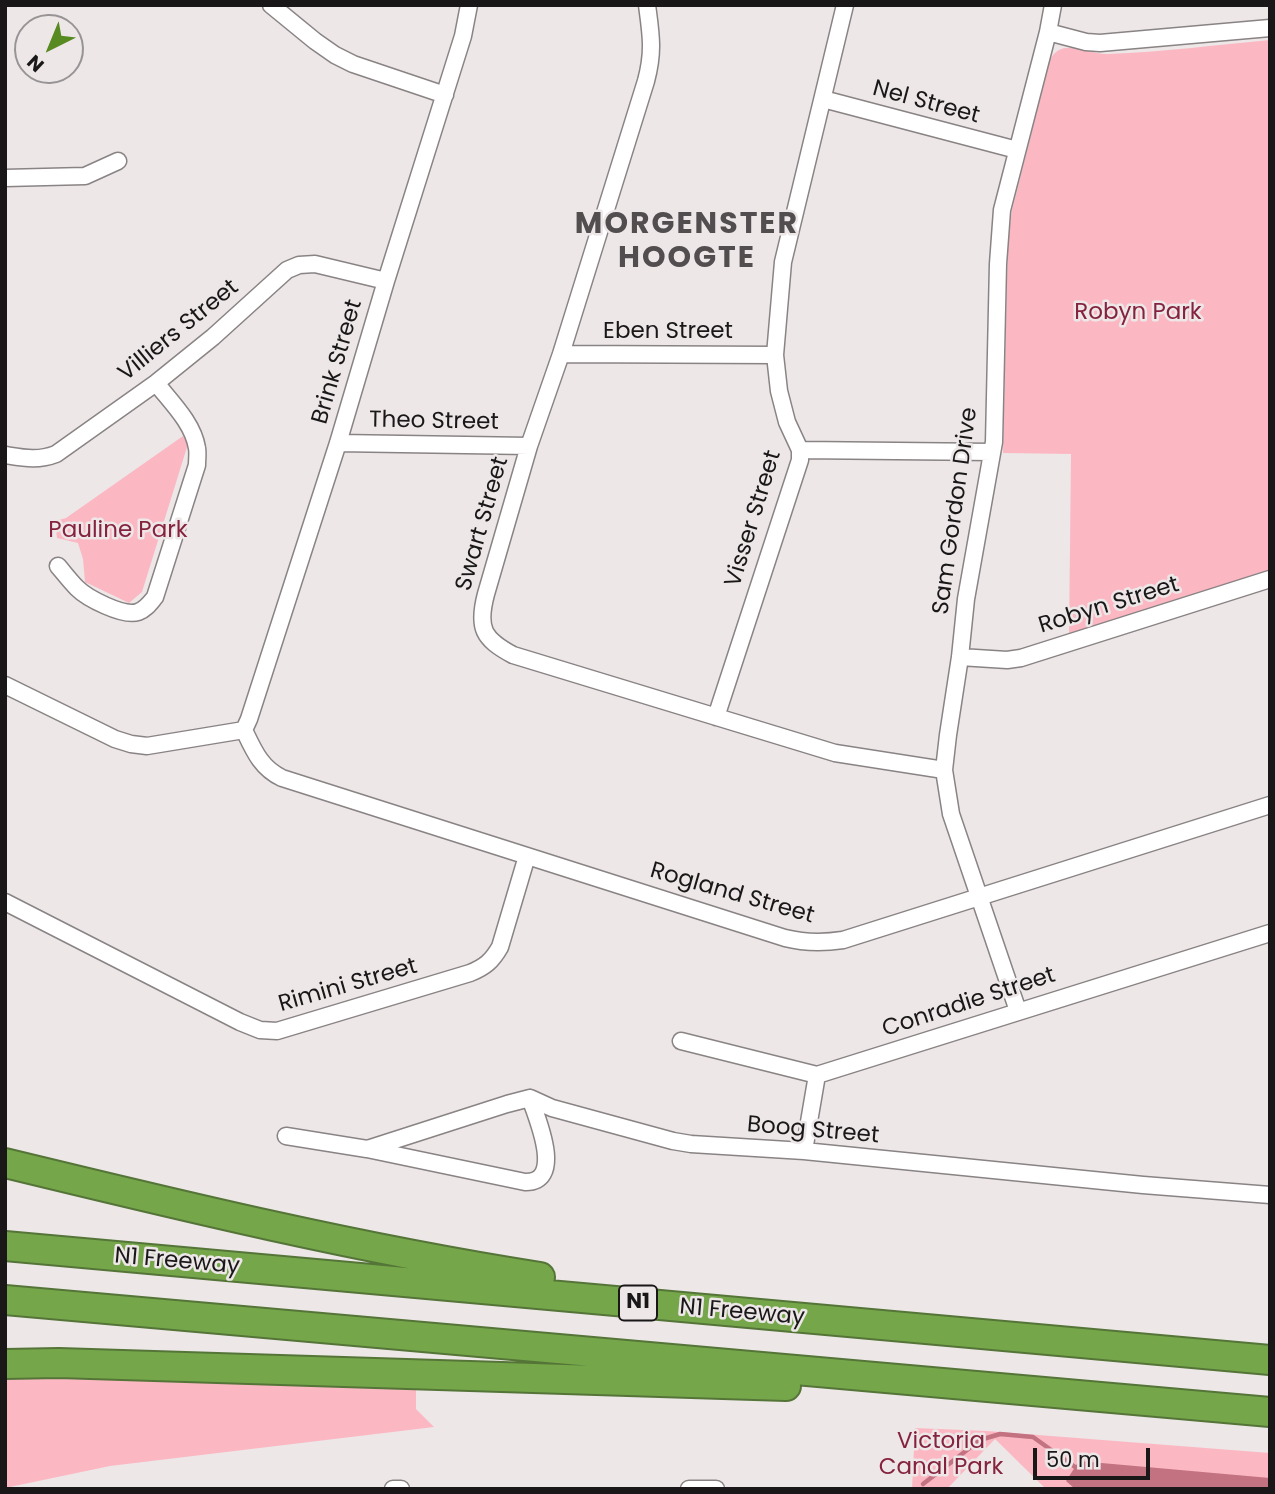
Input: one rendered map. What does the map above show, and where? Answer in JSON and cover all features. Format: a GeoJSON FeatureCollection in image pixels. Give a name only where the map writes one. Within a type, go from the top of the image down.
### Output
{"type":"FeatureCollection","features":[{"type":"Feature","properties":{"kind":"highway"},"geometry":{"type":"LineString","coordinates":[[5,1163],[254,1221],[464,1265],[908,1328]]}},
{"type":"Feature","properties":{"kind":"highway","name":"N1 Freeway"},"geometry":{"type":"LineString","coordinates":[[5,1246],[1270,1360]]}},
{"type":"Feature","properties":{"kind":"highway","name":"N1"},"geometry":{"type":"LineString","coordinates":[[5,1300],[1270,1412]]}},
{"type":"Feature","properties":{"kind":"highway"},"geometry":{"type":"LineString","coordinates":[[5,1364],[59,1363],[857,1388],[1000,1387]]}},
{"type":"Feature","properties":{"kind":"street"},"geometry":{"type":"LineString","coordinates":[[271,5],[335,55],[353,64],[445,95]]}},
{"type":"Feature","properties":{"kind":"street","name":"Brink Street"},"geometry":{"type":"LineString","coordinates":[[244,730],[338,443],[463,36],[469,5]]}},
{"type":"Feature","properties":{"kind":"street","name":"Swart Street"},"geometry":{"type":"LineString","coordinates":[[647,5],[652,43],[651,61],[561,354],[529,446],[482,610],[482,625],[497,647],[513,655],[835,753],[944,771]]}},
{"type":"Feature","properties":{"kind":"street","name":"Visser Street"},"geometry":{"type":"LineString","coordinates":[[716,717],[800,460],[800,450],[787,422],[779,391],[775,355],[783,261],[845,5]]}},
{"type":"Feature","properties":{"kind":"street","name":"Sam Gordon Drive"},"geometry":{"type":"LineString","coordinates":[[1018,1011],[951,814],[944,771],[967,599],[992,453],[1002,210],[1054,5]]}},
{"type":"Feature","properties":{"kind":"street"},"geometry":{"type":"LineString","coordinates":[[1048,32],[1100,43],[1270,29]]}},
{"type":"Feature","properties":{"kind":"street","name":"Nel Street"},"geometry":{"type":"LineString","coordinates":[[823,99],[1017,150]]}},
{"type":"Feature","properties":{"kind":"street"},"geometry":{"type":"LineString","coordinates":[[5,178],[85,176],[118,161]]}},
{"type":"Feature","properties":{"kind":"street","name":"Villiers Street"},"geometry":{"type":"LineString","coordinates":[[5,455],[30,459],[56,454],[156,383],[213,337],[287,270],[299,265],[315,264],[386,281]]}},
{"type":"Feature","properties":{"kind":"street","name":"Eben Street"},"geometry":{"type":"LineString","coordinates":[[561,354],[775,355]]}},
{"type":"Feature","properties":{"kind":"street"},"geometry":{"type":"LineString","coordinates":[[58,566],[79,590],[118,611],[130,614],[140,611],[155,597],[197,465],[198,449],[183,418],[156,383]]}},
{"type":"Feature","properties":{"kind":"street","name":"Theo Street"},"geometry":{"type":"LineString","coordinates":[[338,443],[529,446]]}},
{"type":"Feature","properties":{"kind":"street"},"geometry":{"type":"LineString","coordinates":[[800,450],[992,453]]}},
{"type":"Feature","properties":{"kind":"street","name":"Robyn Street"},"geometry":{"type":"LineString","coordinates":[[960,657],[1007,660],[1021,657],[1270,579]]}},
{"type":"Feature","properties":{"kind":"street"},"geometry":{"type":"LineString","coordinates":[[5,685],[115,739],[131,744],[147,746],[244,730]]}},
{"type":"Feature","properties":{"kind":"street","name":"Rogland Street"},"geometry":{"type":"LineString","coordinates":[[244,730],[265,768],[282,778],[785,938],[812,943],[843,940],[1270,805]]}},
{"type":"Feature","properties":{"kind":"street","name":"Rimini Street"},"geometry":{"type":"LineString","coordinates":[[5,902],[240,1022],[260,1030],[277,1031],[484,968],[493,960],[500,947],[527,856]]}},
{"type":"Feature","properties":{"kind":"street","name":"Conradie Street"},"geometry":{"type":"LineString","coordinates":[[817,1075],[1270,933]]}},
{"type":"Feature","properties":{"kind":"street"},"geometry":{"type":"LineString","coordinates":[[681,1041],[817,1075],[804,1151]]}},
{"type":"Feature","properties":{"kind":"street"},"geometry":{"type":"LineString","coordinates":[[286,1136],[367,1149],[525,1182],[534,1182],[541,1177],[547,1153],[530,1098],[367,1149]]}},
{"type":"Feature","properties":{"kind":"street","name":"Boog Street"},"geometry":{"type":"LineString","coordinates":[[530,1098],[552,1108],[673,1140],[718,1146],[804,1151],[1270,1195]]}},
{"type":"Feature","properties":{"kind":"street"},"geometry":{"type":"LineString","coordinates":[[393,1489],[401,1489]]}},
{"type":"Feature","properties":{"kind":"street"},"geometry":{"type":"LineString","coordinates":[[689,1489],[716,1489]]}},
{"type":"Feature","properties":{"kind":"green space","name":"Robyn Park"},"geometry":{"type":"Polygon","coordinates":[[[1270,40],[1270,571],[1069,635],[1071,454],[1003,453],[1008,239],[1012,210],[1050,60],[1061,49],[1068,48],[1108,54],[1270,40]]]}},
{"type":"Feature","properties":{"kind":"green space","name":"Pauline Park"},"geometry":{"type":"Polygon","coordinates":[[[183,436],[188,444],[142,592],[129,603],[85,582],[78,543],[57,538],[55,521],[66,518],[183,436]]]}},
{"type":"Feature","properties":{"kind":"green space"},"geometry":{"type":"Polygon","coordinates":[[[5,1377],[416,1389],[416,1409],[434,1427],[110,1466],[5,1488],[5,1377]]]}},
{"type":"Feature","properties":{"kind":"green space","name":"Victoria Canal Park"},"geometry":{"type":"Polygon","coordinates":[[[915,1428],[1270,1453],[1270,1489],[1046,1489],[995,1439],[947,1489],[912,1489],[915,1428]]]}},
{"type":"Feature","properties":{"kind":"shaded area"},"geometry":{"type":"Polygon","coordinates":[[[1079,1461],[1270,1478],[1270,1489],[1075,1489],[1066,1481],[1079,1461]]]}},
{"type":"Feature","properties":{"kind":"waterway"},"geometry":{"type":"LineString","coordinates":[[923,1484],[980,1440],[1000,1434],[1033,1437],[1075,1467]]}},
{"type":"Feature","properties":{"kind":"district","name":"MORGENSTER HOOGTE"},"geometry":{"type":"Point","coordinates":[687,242]}}]}
